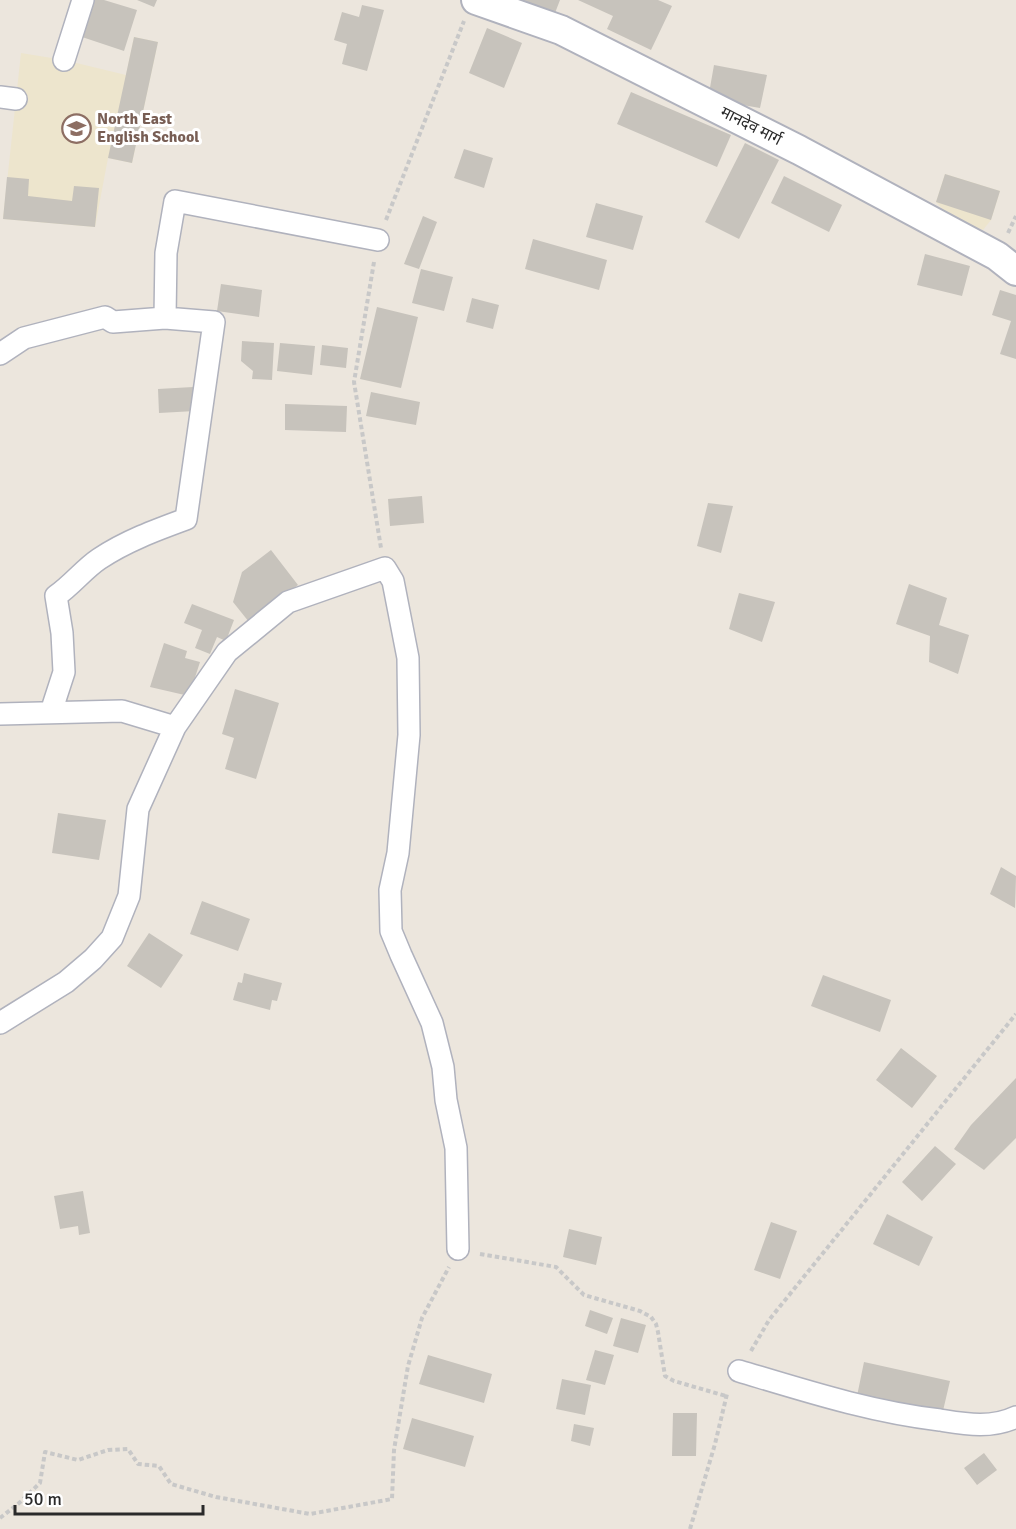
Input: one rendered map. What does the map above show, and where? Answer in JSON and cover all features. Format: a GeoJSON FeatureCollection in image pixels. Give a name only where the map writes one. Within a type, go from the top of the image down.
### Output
{"type":"FeatureCollection","features":[{"type":"Feature","properties":{"kind":"main road","name":"मानदेव मार्ग"},"geometry":{"type":"LineString","coordinates":[[471,8],[561,30],[799,150],[986,250],[1016,271]]}},
{"type":"Feature","properties":{"kind":"street"},"geometry":{"type":"LineString","coordinates":[[64,60],[83,0]]}},
{"type":"Feature","properties":{"kind":"street"},"geometry":{"type":"LineString","coordinates":[[165,318],[166,252],[175,201],[378,240]]}},
{"type":"Feature","properties":{"kind":"street"},"geometry":{"type":"LineString","coordinates":[[0,354],[24,338],[105,317],[113,321],[165,318],[214,322],[186,519],[132,539],[98,560],[56,596],[62,633],[64,672],[51,712]]}},
{"type":"Feature","properties":{"kind":"street"},"geometry":{"type":"LineString","coordinates":[[0,1023],[66,982],[93,959],[112,938],[129,896],[138,809],[175,727],[226,652],[288,602],[385,568],[393,581],[408,658],[409,735],[398,854],[390,890],[392,931],[432,1023],[443,1067],[446,1100],[456,1148],[458,1249]]}},
{"type":"Feature","properties":{"kind":"street"},"geometry":{"type":"LineString","coordinates":[[0,714],[122,711],[175,727]]}},
{"type":"Feature","properties":{"kind":"street"},"geometry":{"type":"LineString","coordinates":[[740,1371],[845,1403],[903,1416],[977,1425],[998,1423],[1016,1417]]}},
{"type":"Feature","properties":{"kind":"path"},"geometry":{"type":"LineString","coordinates":[[385,568],[354,382],[378,240],[471,8]]}},
{"type":"Feature","properties":{"kind":"path"},"geometry":{"type":"LineString","coordinates":[[690,1529],[716,1444],[726,1396],[769,1320],[1016,1014]]}},
{"type":"Feature","properties":{"kind":"path"},"geometry":{"type":"LineString","coordinates":[[0,1518],[40,1483],[45,1452],[78,1460],[108,1449],[128,1449],[138,1464],[159,1466],[171,1484],[216,1497],[310,1514],[392,1499],[394,1450],[408,1366],[423,1318],[458,1249],[556,1267],[584,1295],[640,1311],[651,1317],[656,1324],[665,1376],[674,1381],[726,1396]]}},
{"type":"Feature","properties":{"kind":"shaded area","name":"North East English School"},"geometry":{"type":"Polygon","coordinates":[[[134,37],[158,42],[132,163],[108,158],[95,227],[3,219],[21,53],[64,60],[126,75],[134,37]]]}},
{"type":"Feature","properties":{"kind":"shaded area"},"geometry":{"type":"Polygon","coordinates":[[[945,174],[1000,191],[991,220],[983,230],[949,216],[936,202],[945,174]]]}},
{"type":"Feature","properties":{"kind":"building"},"geometry":{"type":"Polygon","coordinates":[[[87,0],[104,0],[137,10],[124,51],[76,35],[87,0]]]}},
{"type":"Feature","properties":{"kind":"building"},"geometry":{"type":"Polygon","coordinates":[[[137,0],[157,0],[154,7],[137,0]]]}},
{"type":"Feature","properties":{"kind":"building"},"geometry":{"type":"Polygon","coordinates":[[[519,0],[560,0],[555,13],[519,0]]]}},
{"type":"Feature","properties":{"kind":"building"},"geometry":{"type":"Polygon","coordinates":[[[578,0],[658,0],[672,6],[651,50],[607,29],[613,16],[578,0]]]}},
{"type":"Feature","properties":{"kind":"building"},"geometry":{"type":"Polygon","coordinates":[[[362,5],[384,10],[367,71],[342,64],[347,44],[334,40],[342,12],[359,17],[362,5]]]}},
{"type":"Feature","properties":{"kind":"building"},"geometry":{"type":"Polygon","coordinates":[[[487,28],[522,43],[504,88],[469,73],[487,28]]]}},
{"type":"Feature","properties":{"kind":"building"},"geometry":{"type":"Polygon","coordinates":[[[134,37],[158,42],[132,163],[108,158],[134,37]]]}},
{"type":"Feature","properties":{"kind":"building"},"geometry":{"type":"Polygon","coordinates":[[[714,65],[767,75],[760,108],[708,99],[714,65]]]}},
{"type":"Feature","properties":{"kind":"building"},"geometry":{"type":"Polygon","coordinates":[[[631,92],[731,135],[717,167],[617,124],[631,92]]]}},
{"type":"Feature","properties":{"kind":"building"},"geometry":{"type":"Polygon","coordinates":[[[745,143],[779,160],[739,239],[705,222],[745,143]]]}},
{"type":"Feature","properties":{"kind":"building"},"geometry":{"type":"Polygon","coordinates":[[[464,149],[493,158],[484,188],[454,178],[464,149]]]}},
{"type":"Feature","properties":{"kind":"building"},"geometry":{"type":"Polygon","coordinates":[[[945,174],[1000,191],[991,220],[936,202],[945,174]]]}},
{"type":"Feature","properties":{"kind":"building"},"geometry":{"type":"Polygon","coordinates":[[[784,176],[842,205],[829,232],[771,203],[784,176]]]}},
{"type":"Feature","properties":{"kind":"building"},"geometry":{"type":"Polygon","coordinates":[[[7,177],[29,179],[28,196],[72,201],[74,186],[99,188],[95,227],[3,219],[7,177]]]}},
{"type":"Feature","properties":{"kind":"building"},"geometry":{"type":"Polygon","coordinates":[[[596,203],[643,216],[633,250],[586,237],[596,203]]]}},
{"type":"Feature","properties":{"kind":"building"},"geometry":{"type":"Polygon","coordinates":[[[423,216],[437,222],[419,269],[404,264],[423,216]]]}},
{"type":"Feature","properties":{"kind":"building"},"geometry":{"type":"Polygon","coordinates":[[[533,239],[607,260],[599,290],[525,269],[533,239]]]}},
{"type":"Feature","properties":{"kind":"building"},"geometry":{"type":"Polygon","coordinates":[[[925,254],[970,266],[962,296],[917,285],[925,254]]]}},
{"type":"Feature","properties":{"kind":"building"},"geometry":{"type":"Polygon","coordinates":[[[421,269],[453,277],[444,311],[412,303],[421,269]]]}},
{"type":"Feature","properties":{"kind":"building"},"geometry":{"type":"Polygon","coordinates":[[[221,284],[262,290],[259,317],[217,311],[221,284]]]}},
{"type":"Feature","properties":{"kind":"building"},"geometry":{"type":"Polygon","coordinates":[[[1000,290],[1016,295],[1016,359],[1000,354],[1011,321],[992,315],[1000,290]]]}},
{"type":"Feature","properties":{"kind":"building"},"geometry":{"type":"Polygon","coordinates":[[[472,298],[499,305],[493,329],[466,322],[472,298]]]}},
{"type":"Feature","properties":{"kind":"building"},"geometry":{"type":"Polygon","coordinates":[[[377,307],[418,317],[401,388],[360,379],[377,307]]]}},
{"type":"Feature","properties":{"kind":"building"},"geometry":{"type":"Polygon","coordinates":[[[242,341],[274,343],[272,380],[252,379],[253,371],[241,361],[242,341]]]}},
{"type":"Feature","properties":{"kind":"building"},"geometry":{"type":"Polygon","coordinates":[[[280,343],[315,346],[312,375],[277,371],[280,343]]]}},
{"type":"Feature","properties":{"kind":"building"},"geometry":{"type":"Polygon","coordinates":[[[322,345],[348,348],[346,368],[320,365],[322,345]]]}},
{"type":"Feature","properties":{"kind":"building"},"geometry":{"type":"Polygon","coordinates":[[[193,387],[195,411],[159,413],[158,389],[193,387]]]}},
{"type":"Feature","properties":{"kind":"building"},"geometry":{"type":"Polygon","coordinates":[[[371,392],[420,402],[416,425],[366,416],[371,392]]]}},
{"type":"Feature","properties":{"kind":"building"},"geometry":{"type":"Polygon","coordinates":[[[285,404],[347,406],[346,432],[285,430],[285,404]]]}},
{"type":"Feature","properties":{"kind":"building"},"geometry":{"type":"Polygon","coordinates":[[[422,496],[424,523],[390,526],[388,499],[422,496]]]}},
{"type":"Feature","properties":{"kind":"building"},"geometry":{"type":"Polygon","coordinates":[[[708,503],[733,506],[721,553],[697,546],[708,503]]]}},
{"type":"Feature","properties":{"kind":"building"},"geometry":{"type":"Polygon","coordinates":[[[271,550],[298,585],[249,622],[233,602],[242,572],[271,550]]]}},
{"type":"Feature","properties":{"kind":"building"},"geometry":{"type":"Polygon","coordinates":[[[909,584],[947,598],[939,625],[969,635],[958,674],[929,662],[930,636],[896,624],[909,584]]]}},
{"type":"Feature","properties":{"kind":"building"},"geometry":{"type":"Polygon","coordinates":[[[739,593],[775,602],[762,642],[729,629],[739,593]]]}},
{"type":"Feature","properties":{"kind":"building"},"geometry":{"type":"Polygon","coordinates":[[[192,604],[234,620],[226,641],[217,637],[210,654],[195,648],[202,630],[184,623],[192,604]]]}},
{"type":"Feature","properties":{"kind":"building"},"geometry":{"type":"Polygon","coordinates":[[[164,643],[187,651],[185,658],[200,662],[189,696],[150,687],[164,643]]]}},
{"type":"Feature","properties":{"kind":"building"},"geometry":{"type":"Polygon","coordinates":[[[235,689],[279,703],[256,779],[225,769],[234,738],[222,734],[235,689]]]}},
{"type":"Feature","properties":{"kind":"building"},"geometry":{"type":"Polygon","coordinates":[[[58,813],[106,820],[99,860],[52,853],[58,813]]]}},
{"type":"Feature","properties":{"kind":"building"},"geometry":{"type":"Polygon","coordinates":[[[1001,867],[1016,876],[1015,908],[990,894],[1001,867]]]}},
{"type":"Feature","properties":{"kind":"building"},"geometry":{"type":"Polygon","coordinates":[[[202,901],[250,919],[238,951],[190,934],[202,901]]]}},
{"type":"Feature","properties":{"kind":"building"},"geometry":{"type":"Polygon","coordinates":[[[149,933],[183,955],[161,988],[127,966],[149,933]]]}},
{"type":"Feature","properties":{"kind":"building"},"geometry":{"type":"Polygon","coordinates":[[[244,973],[282,983],[277,1001],[272,1000],[270,1010],[233,1000],[238,982],[242,983],[244,973]]]}},
{"type":"Feature","properties":{"kind":"building"},"geometry":{"type":"Polygon","coordinates":[[[823,975],[891,1000],[880,1032],[811,1006],[823,975]]]}},
{"type":"Feature","properties":{"kind":"building"},"geometry":{"type":"Polygon","coordinates":[[[901,1048],[937,1076],[912,1108],[876,1080],[901,1048]]]}},
{"type":"Feature","properties":{"kind":"building"},"geometry":{"type":"Polygon","coordinates":[[[1016,1078],[1016,1138],[984,1170],[954,1149],[971,1125],[1016,1078]]]}},
{"type":"Feature","properties":{"kind":"building"},"geometry":{"type":"Polygon","coordinates":[[[935,1146],[956,1164],[922,1201],[902,1182],[935,1146]]]}},
{"type":"Feature","properties":{"kind":"building"},"geometry":{"type":"Polygon","coordinates":[[[83,1191],[90,1233],[79,1235],[78,1226],[60,1229],[54,1196],[83,1191]]]}},
{"type":"Feature","properties":{"kind":"building"},"geometry":{"type":"Polygon","coordinates":[[[887,1214],[933,1237],[919,1266],[873,1244],[887,1214]]]}},
{"type":"Feature","properties":{"kind":"building"},"geometry":{"type":"Polygon","coordinates":[[[771,1222],[797,1231],[780,1279],[754,1270],[771,1222]]]}},
{"type":"Feature","properties":{"kind":"building"},"geometry":{"type":"Polygon","coordinates":[[[569,1229],[602,1237],[596,1265],[563,1257],[569,1229]]]}},
{"type":"Feature","properties":{"kind":"building"},"geometry":{"type":"Polygon","coordinates":[[[590,1310],[613,1318],[607,1334],[585,1326],[590,1310]]]}},
{"type":"Feature","properties":{"kind":"building"},"geometry":{"type":"Polygon","coordinates":[[[621,1318],[646,1325],[638,1353],[613,1346],[621,1318]]]}},
{"type":"Feature","properties":{"kind":"building"},"geometry":{"type":"Polygon","coordinates":[[[595,1350],[614,1355],[605,1385],[586,1380],[595,1350]]]}},
{"type":"Feature","properties":{"kind":"building"},"geometry":{"type":"Polygon","coordinates":[[[428,1355],[492,1374],[484,1403],[419,1384],[428,1355]]]}},
{"type":"Feature","properties":{"kind":"building"},"geometry":{"type":"Polygon","coordinates":[[[864,1362],[950,1381],[942,1415],[857,1396],[864,1362]]]}},
{"type":"Feature","properties":{"kind":"building"},"geometry":{"type":"Polygon","coordinates":[[[562,1379],[591,1385],[585,1415],[556,1409],[562,1379]]]}},
{"type":"Feature","properties":{"kind":"building"},"geometry":{"type":"Polygon","coordinates":[[[673,1413],[697,1413],[696,1456],[672,1456],[673,1413]]]}},
{"type":"Feature","properties":{"kind":"building"},"geometry":{"type":"Polygon","coordinates":[[[412,1418],[474,1436],[465,1467],[403,1449],[412,1418]]]}},
{"type":"Feature","properties":{"kind":"building"},"geometry":{"type":"Polygon","coordinates":[[[574,1424],[594,1428],[590,1446],[571,1441],[574,1424]]]}},
{"type":"Feature","properties":{"kind":"building"},"geometry":{"type":"Polygon","coordinates":[[[984,1453],[997,1470],[977,1485],[964,1468],[984,1453]]]}},
{"type":"Feature","properties":{"kind":"place","name":"North East English School"},"geometry":{"type":"Point","coordinates":[76,128]}}]}
